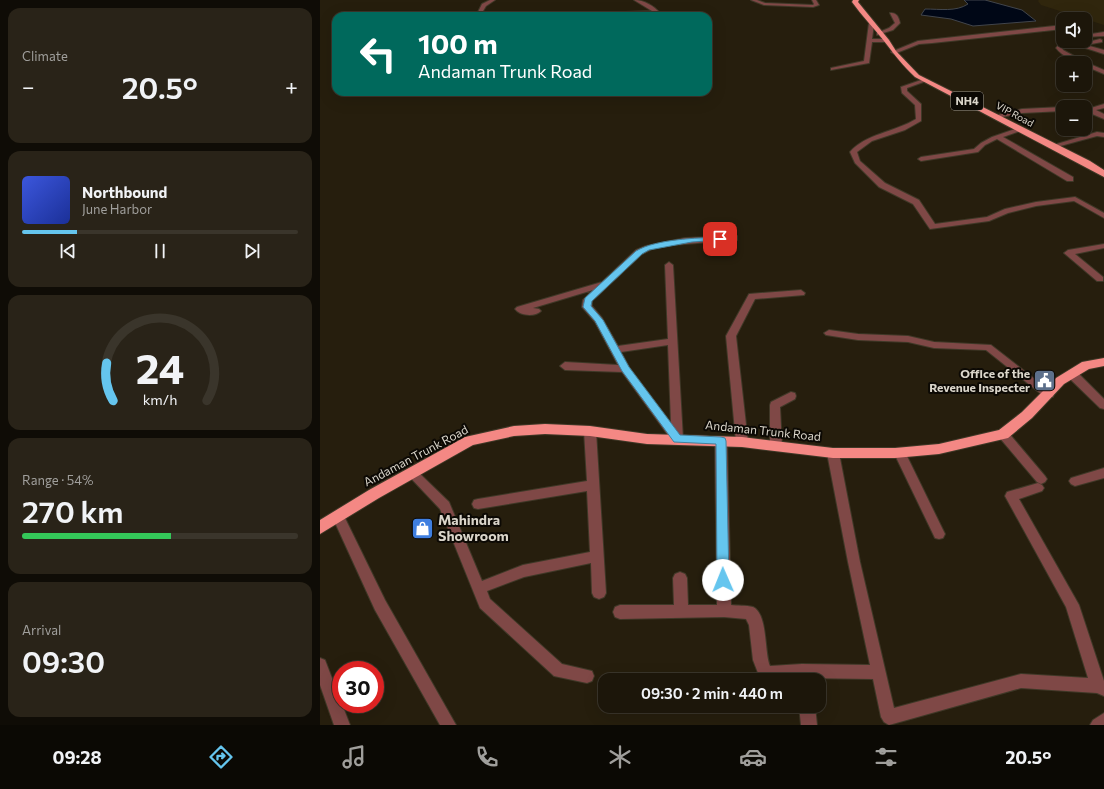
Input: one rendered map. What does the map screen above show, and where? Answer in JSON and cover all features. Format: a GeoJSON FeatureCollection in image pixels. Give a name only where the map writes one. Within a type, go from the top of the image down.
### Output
{"type":"FeatureCollection","features":[{"type":"Feature","properties":{"kind":"highway","name":"VIP Road"},"geometry":{"type":"LineString","coordinates":[[856,0],[855,2],[871,24],[912,72],[1104,174]]}},
{"type":"Feature","properties":{"kind":"highway","name":"Andaman Trunk Road"},"geometry":{"type":"LineString","coordinates":[[320,528],[374,494],[470,441],[514,431],[545,429],[590,431],[647,439],[742,442],[833,453],[900,453],[939,449],[1003,434],[1027,415],[1060,381],[1086,366],[1104,362]]}},
{"type":"Feature","properties":{"kind":"street"},"geometry":{"type":"LineString","coordinates":[[480,12],[484,5],[493,0]]}},
{"type":"Feature","properties":{"kind":"street"},"geometry":{"type":"LineString","coordinates":[[636,0],[652,8],[655,12]]}},
{"type":"Feature","properties":{"kind":"street"},"geometry":{"type":"LineString","coordinates":[[753,0],[764,4],[813,6],[817,5],[814,0]]}},
{"type":"Feature","properties":{"kind":"street"},"geometry":{"type":"LineString","coordinates":[[879,34],[891,29],[898,23],[896,17],[892,14]]}},
{"type":"Feature","properties":{"kind":"street"},"geometry":{"type":"LineString","coordinates":[[833,69],[867,62],[871,24]]}},
{"type":"Feature","properties":{"kind":"street"},"geometry":{"type":"LineString","coordinates":[[894,52],[918,43],[1056,28]]}},
{"type":"Feature","properties":{"kind":"street"},"geometry":{"type":"LineString","coordinates":[[1092,35],[1104,34]]}},
{"type":"Feature","properties":{"kind":"street"},"geometry":{"type":"LineString","coordinates":[[1092,38],[1102,41]]}},
{"type":"Feature","properties":{"kind":"street"},"geometry":{"type":"LineString","coordinates":[[870,40],[887,41]]}},
{"type":"Feature","properties":{"kind":"street"},"geometry":{"type":"LineString","coordinates":[[1102,41],[1079,45],[1104,52]]}},
{"type":"Feature","properties":{"kind":"street"},"geometry":{"type":"LineString","coordinates":[[1059,48],[1061,51],[1070,56]]}},
{"type":"Feature","properties":{"kind":"street"},"geometry":{"type":"LineString","coordinates":[[1092,67],[1104,72]]}},
{"type":"Feature","properties":{"kind":"street"},"geometry":{"type":"LineString","coordinates":[[926,80],[904,87],[904,92],[918,104],[920,120],[903,129],[879,135],[858,146],[853,152],[857,162],[882,185],[916,202],[932,227],[989,219],[1005,211],[1036,204],[1075,199],[1104,216]]}},
{"type":"Feature","properties":{"kind":"street"},"geometry":{"type":"LineString","coordinates":[[1092,108],[1104,106]]}},
{"type":"Feature","properties":{"kind":"street"},"geometry":{"type":"LineString","coordinates":[[997,116],[1022,112],[1056,110]]}},
{"type":"Feature","properties":{"kind":"street"},"geometry":{"type":"LineString","coordinates":[[1092,111],[1104,117]]}},
{"type":"Feature","properties":{"kind":"street"},"geometry":{"type":"LineString","coordinates":[[921,159],[976,151],[983,144],[1021,129]]}},
{"type":"Feature","properties":{"kind":"street"},"geometry":{"type":"LineString","coordinates":[[1053,146],[1097,134],[1104,135]]}},
{"type":"Feature","properties":{"kind":"street"},"geometry":{"type":"LineString","coordinates":[[998,137],[1070,179]]}},
{"type":"Feature","properties":{"kind":"street"},"geometry":{"type":"LineString","coordinates":[[677,439],[625,369],[599,320],[587,307],[588,300],[639,252],[646,248],[692,240],[734,238]]}},
{"type":"Feature","properties":{"kind":"street"},"geometry":{"type":"LineString","coordinates":[[1100,279],[1068,253],[1104,246]]}},
{"type":"Feature","properties":{"kind":"street"},"geometry":{"type":"LineString","coordinates":[[669,265],[677,439]]}},
{"type":"Feature","properties":{"kind":"street"},"geometry":{"type":"LineString","coordinates":[[536,311],[522,311],[520,309],[606,283]]}},
{"type":"Feature","properties":{"kind":"street"},"geometry":{"type":"LineString","coordinates":[[742,442],[731,336],[752,296],[802,293]]}},
{"type":"Feature","properties":{"kind":"street"},"geometry":{"type":"LineString","coordinates":[[829,333],[858,337],[908,339],[934,345],[988,347],[1049,394]]}},
{"type":"Feature","properties":{"kind":"street"},"geometry":{"type":"LineString","coordinates":[[614,350],[673,341]]}},
{"type":"Feature","properties":{"kind":"street"},"geometry":{"type":"LineString","coordinates":[[565,366],[625,369]]}},
{"type":"Feature","properties":{"kind":"street"},"geometry":{"type":"LineString","coordinates":[[1072,374],[1104,405]]}},
{"type":"Feature","properties":{"kind":"street"},"geometry":{"type":"LineString","coordinates":[[776,446],[775,405],[791,396]]}},
{"type":"Feature","properties":{"kind":"street"},"geometry":{"type":"LineString","coordinates":[[590,431],[599,593]]}},
{"type":"Feature","properties":{"kind":"street"},"geometry":{"type":"LineString","coordinates":[[833,453],[854,562],[890,721],[1021,681],[1101,687],[1072,605],[1034,534],[1011,496],[1039,483],[1003,434]]}},
{"type":"Feature","properties":{"kind":"street"},"geometry":{"type":"LineString","coordinates":[[721,441],[724,611]]}},
{"type":"Feature","properties":{"kind":"street"},"geometry":{"type":"LineString","coordinates":[[900,453],[939,534]]}},
{"type":"Feature","properties":{"kind":"street"},"geometry":{"type":"LineString","coordinates":[[412,473],[445,506],[486,603],[559,671],[587,676]]}},
{"type":"Feature","properties":{"kind":"street"},"geometry":{"type":"LineString","coordinates":[[1075,481],[1104,473]]}},
{"type":"Feature","properties":{"kind":"street"},"geometry":{"type":"LineString","coordinates":[[478,504],[592,485]]}},
{"type":"Feature","properties":{"kind":"street"},"geometry":{"type":"LineString","coordinates":[[338,516],[380,606],[448,725]]}},
{"type":"Feature","properties":{"kind":"street"},"geometry":{"type":"LineString","coordinates":[[480,588],[523,571],[597,556]]}},
{"type":"Feature","properties":{"kind":"street"},"geometry":{"type":"LineString","coordinates":[[680,578],[680,611]]}},
{"type":"Feature","properties":{"kind":"street"},"geometry":{"type":"LineString","coordinates":[[620,612],[724,611],[750,613],[756,623],[760,660],[766,673]]}},
{"type":"Feature","properties":{"kind":"street"},"geometry":{"type":"LineString","coordinates":[[320,665],[342,725]]}},
{"type":"Feature","properties":{"kind":"street"},"geometry":{"type":"LineString","coordinates":[[826,674],[879,672]]}},
{"type":"Feature","properties":{"kind":"street"},"geometry":{"type":"LineString","coordinates":[[808,713],[809,725]]}},
{"type":"Feature","properties":{"kind":"street"},"geometry":{"type":"LineString","coordinates":[[1098,725],[1104,722]]}},
{"type":"Feature","properties":{"kind":"shaded area"},"geometry":{"type":"Polygon","coordinates":[[[1104,0],[1104,25],[1092,21],[1092,12],[1063,12],[1041,5],[1038,1],[1104,0]]]}},
{"type":"Feature","properties":{"kind":"water"},"geometry":{"type":"Polygon","coordinates":[[[964,0],[985,0],[1022,10],[1036,21],[973,26],[951,19],[921,15],[925,9],[948,10],[963,7],[968,4],[964,0]]]}},
{"type":"Feature","properties":{"kind":"place","name":"Office of the Revenue Inspecter"},"geometry":{"type":"Point","coordinates":[1045,381]}},
{"type":"Feature","properties":{"kind":"place","name":"Mahindra Showroom"},"geometry":{"type":"Point","coordinates":[422,528]}},
{"type":"Feature","properties":{"kind":"route"},"geometry":{"type":"LineString","coordinates":[[720,239],[692,240],[646,248],[639,252],[588,300],[587,307],[599,320],[625,369],[677,439],[721,441],[723,580]]}}]}
